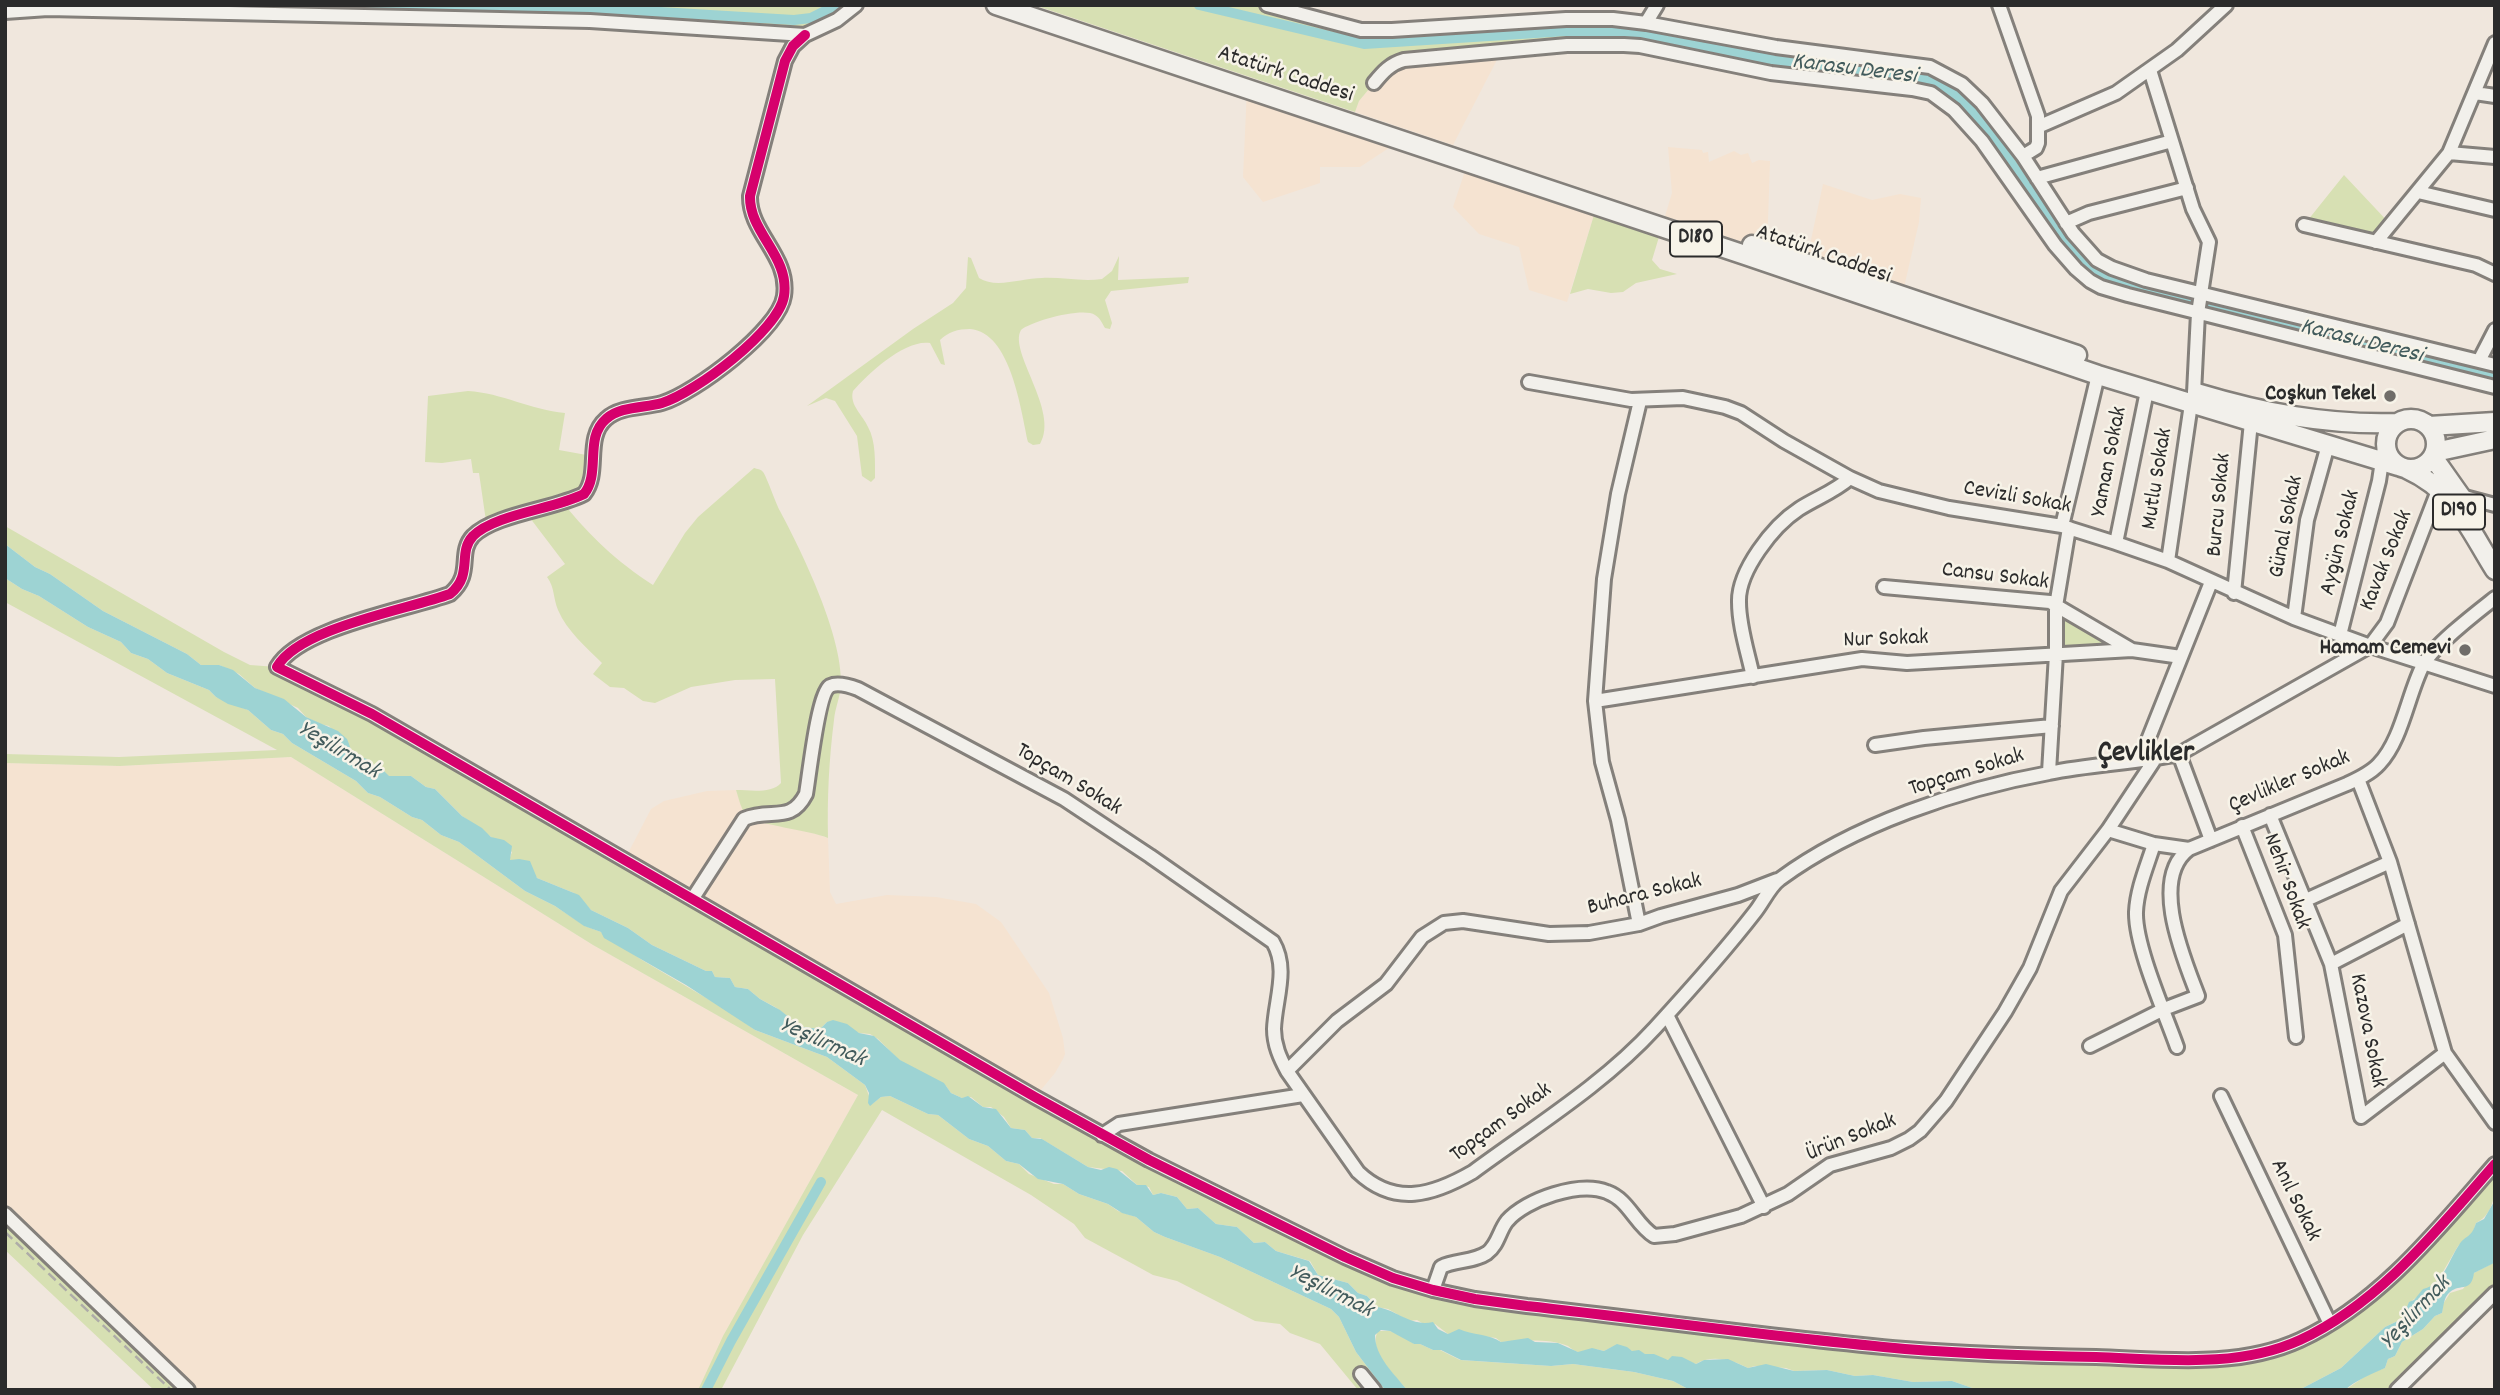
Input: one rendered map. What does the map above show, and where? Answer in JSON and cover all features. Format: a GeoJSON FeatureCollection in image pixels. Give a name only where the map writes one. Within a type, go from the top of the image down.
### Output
{"type":"FeatureCollection","features":[{"type":"Feature","properties":{"kind":"highway","name":"Atatürk Caddesi"},"geometry":{"type":"LineString","coordinates":[[996,5],[2147,391],[2296,418],[2336,422],[2396,423],[2412,418],[2428,426],[2495,422]]}},
{"type":"Feature","properties":{"kind":"highway","name":"Atatürk Caddesi"},"geometry":{"type":"LineString","coordinates":[[1034,5],[2101,364],[2250,422],[2396,465]]}},
{"type":"Feature","properties":{"kind":"highway"},"geometry":{"type":"LineString","coordinates":[[2396,423],[2386,436],[2385,445],[2388,455],[2396,465],[2422,467],[2434,454],[2495,439]]}},
{"type":"Feature","properties":{"kind":"highway"},"geometry":{"type":"LineString","coordinates":[[2428,426],[2435,437],[2434,454]]}},
{"type":"Feature","properties":{"kind":"highway","name":"D190"},"geometry":{"type":"LineString","coordinates":[[2434,454],[2495,552]]}},
{"type":"Feature","properties":{"kind":"highway","name":"D190"},"geometry":{"type":"LineString","coordinates":[[2396,465],[2439,488],[2452,502],[2495,570]]}},
{"type":"Feature","properties":{"kind":"street"},"geometry":{"type":"LineString","coordinates":[[856,5],[825,27],[805,35],[793,46],[785,61],[750,196],[754,218],[784,276],[783,301],[772,319],[745,347],[695,388],[661,404],[620,411],[603,421],[593,447],[590,486],[584,494],[504,520],[474,535],[466,550],[464,576],[459,586],[450,594],[312,639],[289,651],[276,667],[372,714],[1102,1135],[1345,1257],[1392,1278],[1433,1290],[1475,1299],[1905,1349],[2177,1359],[2231,1357],[2278,1348],[2330,1324],[2401,1268],[2495,1164]]}},
{"type":"Feature","properties":{"kind":"street"},"geometry":{"type":"LineString","coordinates":[[1267,5],[1361,30],[1377,31],[1583,18],[1646,23],[1776,47],[1930,67],[1974,93],[2023,156],[2066,223],[2092,255],[2112,268],[2146,280],[2495,365]]}},
{"type":"Feature","properties":{"kind":"street"},"geometry":{"type":"LineString","coordinates":[[1316,19],[1317,5]]}},
{"type":"Feature","properties":{"kind":"street"},"geometry":{"type":"LineString","coordinates":[[1646,23],[1657,5]]}},
{"type":"Feature","properties":{"kind":"street"},"geometry":{"type":"LineString","coordinates":[[1999,5],[2040,126],[2036,148],[2023,156]]}},
{"type":"Feature","properties":{"kind":"street"},"geometry":{"type":"LineString","coordinates":[[2040,126],[2103,100],[2150,70],[2192,37],[2226,5]]}},
{"type":"Feature","properties":{"kind":"street"},"geometry":{"type":"LineString","coordinates":[[5,12],[61,10],[590,21],[805,35]]}},
{"type":"Feature","properties":{"kind":"street"},"geometry":{"type":"LineString","coordinates":[[1374,83],[1394,63],[1404,60],[1543,46],[1611,44],[1640,46],[1771,73],[1923,90],[1947,102],[1963,118],[2055,245],[2083,276],[2101,287],[2495,387]]}},
{"type":"Feature","properties":{"kind":"street"},"geometry":{"type":"LineString","coordinates":[[2376,242],[2449,153],[2494,47]]}},
{"type":"Feature","properties":{"kind":"street","name":"Mutlu Sokak"},"geometry":{"type":"LineString","coordinates":[[2150,70],[2193,209],[2209,242],[2198,313],[2193,398],[2168,561]]}},
{"type":"Feature","properties":{"kind":"street"},"geometry":{"type":"LineString","coordinates":[[2475,93],[2495,96]]}},
{"type":"Feature","properties":{"kind":"street"},"geometry":{"type":"LineString","coordinates":[[2036,177],[2172,141]]}},
{"type":"Feature","properties":{"kind":"street"},"geometry":{"type":"LineString","coordinates":[[2449,153],[2495,157]]}},
{"type":"Feature","properties":{"kind":"street"},"geometry":{"type":"LineString","coordinates":[[2066,223],[2089,213],[2187,188]]}},
{"type":"Feature","properties":{"kind":"street"},"geometry":{"type":"LineString","coordinates":[[2418,192],[2495,210]]}},
{"type":"Feature","properties":{"kind":"street"},"geometry":{"type":"LineString","coordinates":[[2304,225],[2476,265],[2495,274]]}},
{"type":"Feature","properties":{"kind":"street"},"geometry":{"type":"LineString","coordinates":[[2479,361],[2495,330]]}},
{"type":"Feature","properties":{"kind":"street"},"geometry":{"type":"LineString","coordinates":[[2049,772],[2056,606],[2065,527],[2098,375]]}},
{"type":"Feature","properties":{"kind":"street","name":"Cevizli Sokak"},"geometry":{"type":"LineString","coordinates":[[1530,382],[1640,401],[1683,398],[1725,407],[1741,413],[1850,478],[1879,491],[1915,501],[2065,527],[2116,543],[2168,561],[2294,618],[2370,646],[2495,686]]}},
{"type":"Feature","properties":{"kind":"street","name":"Yaman Sokak"},"geometry":{"type":"LineString","coordinates":[[2116,543],[2147,391]]}},
{"type":"Feature","properties":{"kind":"street"},"geometry":{"type":"LineString","coordinates":[[1639,924],[1618,820],[1602,762],[1595,701],[1605,577],[1618,494],[1640,401]]}},
{"type":"Feature","properties":{"kind":"street","name":"Burcu Sokak"},"geometry":{"type":"LineString","coordinates":[[2234,593],[2250,422]]}},
{"type":"Feature","properties":{"kind":"street","name":"Günal Sokak"},"geometry":{"type":"LineString","coordinates":[[2294,618],[2307,520],[2328,445]]}},
{"type":"Feature","properties":{"kind":"street","name":"Aygün Sokak"},"geometry":{"type":"LineString","coordinates":[[2340,635],[2379,481],[2396,465]]}},
{"type":"Feature","properties":{"kind":"street"},"geometry":{"type":"LineString","coordinates":[[1753,677],[1739,610],[1739,594],[1745,576],[1778,526],[1799,509],[1836,490],[1850,478]]}},
{"type":"Feature","properties":{"kind":"street","name":"Kavak Sokak"},"geometry":{"type":"LineString","coordinates":[[2370,646],[2387,623],[2439,488]]}},
{"type":"Feature","properties":{"kind":"street"},"geometry":{"type":"LineString","coordinates":[[2461,496],[2495,505]]}},
{"type":"Feature","properties":{"kind":"street"},"geometry":{"type":"LineString","coordinates":[[2140,760],[2211,582]]}},
{"type":"Feature","properties":{"kind":"street","name":"Cansu Sokak"},"geometry":{"type":"LineString","coordinates":[[1884,587],[2050,603],[2132,650]]}},
{"type":"Feature","properties":{"kind":"street"},"geometry":{"type":"LineString","coordinates":[[2424,662],[2495,598]]}},
{"type":"Feature","properties":{"kind":"street","name":"Topçam Sokak"},"geometry":{"type":"LineString","coordinates":[[693,898],[744,819],[766,813],[792,812],[800,805],[806,794],[824,696],[830,686],[852,687],[1064,799],[1273,942],[1281,970],[1274,1030],[1278,1054],[1287,1072],[1358,1171],[1369,1181],[1389,1192],[1416,1194],[1457,1182],[1473,1172],[1622,1063],[1756,912],[1778,880],[1836,844],[1870,828],[1974,790],[2049,772],[2179,754],[2370,646]]}},
{"type":"Feature","properties":{"kind":"street","name":"Nur Sokak"},"geometry":{"type":"LineString","coordinates":[[1595,701],[1862,659],[1907,663],[2132,650],[2181,657]]}},
{"type":"Feature","properties":{"kind":"street","name":"Çevlikler Sokak"},"geometry":{"type":"LineString","coordinates":[[2189,849],[2358,779],[2378,766],[2387,754],[2424,662]]}},
{"type":"Feature","properties":{"kind":"street"},"geometry":{"type":"LineString","coordinates":[[1875,746],[1924,738],[2052,726]]}},
{"type":"Feature","properties":{"kind":"street"},"geometry":{"type":"LineString","coordinates":[[2179,754],[2211,839]]}},
{"type":"Feature","properties":{"kind":"street","name":"Ürün Sokak"},"geometry":{"type":"LineString","coordinates":[[1433,1290],[1441,1266],[1484,1255],[1494,1246],[1514,1214],[1557,1193],[1586,1189],[1607,1192],[1626,1205],[1641,1226],[1654,1236],[1675,1234],[1764,1207],[1830,1165],[1905,1142],[1931,1120],[1957,1086],[2030,968],[2061,891],[2108,830],[2155,759]]}},
{"type":"Feature","properties":{"kind":"street"},"geometry":{"type":"LineString","coordinates":[[2358,779],[2390,862],[2445,1053],[2495,1123]]}},
{"type":"Feature","properties":{"kind":"street","name":"Kazova Sokak"},"geometry":{"type":"LineString","coordinates":[[2270,815],[2332,964],[2361,1117],[2445,1053]]}},
{"type":"Feature","properties":{"kind":"street","name":"Nehir Sokak"},"geometry":{"type":"LineString","coordinates":[[2242,827],[2285,936],[2296,1037]]}},
{"type":"Feature","properties":{"kind":"street"},"geometry":{"type":"LineString","coordinates":[[2108,830],[2154,844],[2189,849]]}},
{"type":"Feature","properties":{"kind":"street"},"geometry":{"type":"LineString","coordinates":[[2154,844],[2138,897],[2136,921],[2177,1047]]}},
{"type":"Feature","properties":{"kind":"street"},"geometry":{"type":"LineString","coordinates":[[2090,1046],[2164,1009],[2198,996],[2176,937],[2172,910],[2175,867],[2179,857],[2189,849]]}},
{"type":"Feature","properties":{"kind":"street"},"geometry":{"type":"LineString","coordinates":[[2306,900],[2390,862]]}},
{"type":"Feature","properties":{"kind":"street","name":"Buhara Sokak"},"geometry":{"type":"LineString","coordinates":[[1287,1072],[1337,1021],[1387,984],[1422,937],[1444,923],[1463,920],[1531,932],[1589,933],[1639,924],[1738,895],[1778,880]]}},
{"type":"Feature","properties":{"kind":"street"},"geometry":{"type":"LineString","coordinates":[[2332,964],[2408,923]]}},
{"type":"Feature","properties":{"kind":"street"},"geometry":{"type":"LineString","coordinates":[[1667,1015],[1764,1207]]}},
{"type":"Feature","properties":{"kind":"street"},"geometry":{"type":"LineString","coordinates":[[1102,1135],[1119,1124],[1303,1095]]}},
{"type":"Feature","properties":{"kind":"street","name":"Anıl Sokak"},"geometry":{"type":"LineString","coordinates":[[2221,1096],[2330,1324]]}},
{"type":"Feature","properties":{"kind":"street"},"geometry":{"type":"LineString","coordinates":[[5,1214],[188,1390]]}},
{"type":"Feature","properties":{"kind":"street"},"geometry":{"type":"LineString","coordinates":[[2397,1390],[2495,1293]]}},
{"type":"Feature","properties":{"kind":"street"},"geometry":{"type":"LineString","coordinates":[[1361,1374],[1374,1390]]}},
{"type":"Feature","properties":{"kind":"shaded area"},"geometry":{"type":"Polygon","coordinates":[[[1502,50],[1453,145],[1355,112],[1359,101],[1394,63],[1502,50]]]}},
{"type":"Feature","properties":{"kind":"shaded area"},"geometry":{"type":"Polygon","coordinates":[[[1247,89],[1401,140],[1360,167],[1320,167],[1320,183],[1263,202],[1243,177],[1247,89]]]}},
{"type":"Feature","properties":{"kind":"shaded area"},"geometry":{"type":"Polygon","coordinates":[[[1668,147],[1708,152],[1709,162],[1734,151],[1741,155],[1748,153],[1752,163],[1759,160],[1770,161],[1767,250],[1665,216],[1672,193],[1668,147]]]}},
{"type":"Feature","properties":{"kind":"shaded area"},"geometry":{"type":"Polygon","coordinates":[[[1468,162],[1597,205],[1567,302],[1529,290],[1519,247],[1479,234],[1453,207],[1468,162]]]}},
{"type":"Feature","properties":{"kind":"shaded area"},"geometry":{"type":"Polygon","coordinates":[[[1823,184],[1872,200],[1900,194],[1921,198],[1919,222],[1902,296],[1806,263],[1823,184]]]}},
{"type":"Feature","properties":{"kind":"shaded area"},"geometry":{"type":"Polygon","coordinates":[[[291,757],[593,945],[858,1095],[723,1336],[698,1390],[188,1390],[5,1214],[5,763],[120,766],[291,757]]]}},
{"type":"Feature","properties":{"kind":"shaded area"},"geometry":{"type":"Polygon","coordinates":[[[736,790],[743,810],[828,838],[830,892],[836,904],[887,895],[936,897],[976,904],[1001,922],[1049,993],[1063,1038],[1063,1059],[1035,1097],[625,859],[651,809],[664,801],[707,791],[736,790]]]}},
{"type":"Feature","properties":{"kind":"green space"},"geometry":{"type":"Polygon","coordinates":[[[5,5],[856,5],[815,32],[5,12],[5,5]]]}},
{"type":"Feature","properties":{"kind":"green space"},"geometry":{"type":"Polygon","coordinates":[[[1034,5],[1267,5],[1361,30],[1566,19],[1900,62],[1962,84],[2039,182],[2019,194],[1940,98],[1771,73],[1640,46],[1412,58],[1384,71],[1359,101],[1355,112],[1034,5]]]}},
{"type":"Feature","properties":{"kind":"green space"},"geometry":{"type":"Polygon","coordinates":[[[2344,175],[2391,225],[2376,242],[2304,225],[2344,175]]]}},
{"type":"Feature","properties":{"kind":"green space"},"geometry":{"type":"Polygon","coordinates":[[[1597,205],[1662,227],[1652,260],[1660,269],[1677,274],[1636,283],[1623,292],[1588,289],[1570,294],[1597,205]]]}},
{"type":"Feature","properties":{"kind":"green space"},"geometry":{"type":"Polygon","coordinates":[[[1119,256],[1118,280],[1189,277],[1188,283],[1111,291],[1105,300],[1112,323],[1110,329],[1105,328],[1095,315],[1080,313],[1046,319],[1021,330],[1021,352],[1044,415],[1044,431],[1040,444],[1033,445],[1028,442],[1017,393],[1005,358],[984,333],[970,329],[953,332],[940,340],[945,365],[941,364],[930,343],[920,343],[888,359],[853,391],[853,401],[871,433],[875,478],[871,482],[862,476],[857,436],[835,401],[826,398],[807,406],[953,303],[966,288],[968,257],[971,258],[979,278],[1001,283],[1042,278],[1102,279],[1112,271],[1119,256]]]}},
{"type":"Feature","properties":{"kind":"green space"},"geometry":{"type":"Polygon","coordinates":[[[468,391],[565,413],[559,450],[592,456],[590,486],[563,503],[605,548],[653,585],[698,517],[754,468],[763,472],[820,595],[840,664],[841,688],[830,764],[828,838],[752,819],[745,814],[740,804],[736,790],[766,790],[781,783],[775,679],[735,680],[691,687],[655,703],[643,701],[624,688],[610,687],[593,674],[602,663],[566,625],[547,577],[565,564],[527,514],[487,528],[479,473],[473,473],[471,459],[442,463],[425,462],[428,396],[468,391]]]}},
{"type":"Feature","properties":{"kind":"green space"},"geometry":{"type":"Polygon","coordinates":[[[5,526],[224,652],[250,665],[277,667],[372,714],[1035,1097],[1258,1213],[1433,1290],[1814,1339],[2204,1359],[2299,1340],[2401,1268],[2495,1164],[2492,1205],[2476,1223],[2472,1235],[2458,1246],[2437,1282],[2409,1303],[2402,1319],[2385,1327],[2341,1368],[2299,1390],[1975,1389],[1952,1381],[1913,1382],[1827,1370],[1794,1371],[1755,1366],[1748,1368],[1715,1359],[1696,1364],[1663,1359],[1614,1346],[1604,1351],[1594,1349],[1580,1352],[1552,1342],[1501,1342],[1496,1338],[1448,1334],[1435,1324],[1409,1321],[1388,1309],[1377,1307],[1348,1283],[1318,1275],[1310,1261],[1276,1251],[1265,1242],[1254,1243],[1237,1227],[1216,1224],[1198,1208],[1187,1209],[1177,1197],[1161,1193],[1153,1195],[1149,1187],[1137,1185],[1122,1171],[1088,1167],[1040,1138],[1032,1138],[1025,1130],[1011,1128],[1004,1117],[991,1107],[983,1107],[971,1097],[962,1098],[951,1093],[946,1086],[899,1060],[870,1034],[827,1022],[820,1029],[795,1026],[790,1018],[748,989],[735,987],[730,978],[715,977],[712,971],[706,971],[652,945],[628,928],[591,910],[574,893],[537,878],[523,861],[509,860],[512,852],[462,816],[435,789],[426,787],[411,776],[389,777],[381,768],[373,767],[352,754],[329,726],[306,717],[298,708],[255,688],[239,674],[219,665],[201,665],[187,654],[103,611],[5,544],[5,526]]]}},
{"type":"Feature","properties":{"kind":"green space"},"geometry":{"type":"Polygon","coordinates":[[[5,578],[88,627],[121,642],[131,653],[148,659],[167,673],[248,710],[271,730],[283,734],[292,743],[356,781],[368,793],[422,820],[441,835],[459,842],[525,891],[555,906],[585,926],[601,932],[755,1030],[827,1057],[865,1085],[872,1104],[881,1097],[890,1096],[928,1114],[938,1115],[969,1139],[988,1146],[1006,1161],[1019,1164],[1029,1174],[1054,1184],[1063,1184],[1079,1194],[1108,1204],[1118,1211],[1136,1217],[1154,1232],[1220,1257],[1331,1309],[1339,1317],[1356,1352],[1385,1390],[1358,1390],[1320,1344],[1290,1333],[1280,1324],[1255,1321],[1177,1281],[1153,1275],[1085,1238],[1074,1224],[1031,1195],[882,1110],[803,1235],[721,1390],[698,1390],[723,1336],[858,1095],[593,945],[291,757],[120,766],[5,763],[5,754],[119,757],[277,750],[5,602],[5,578]]]}},
{"type":"Feature","properties":{"kind":"green space"},"geometry":{"type":"Polygon","coordinates":[[[2056,606],[2132,650],[2056,654],[2056,606]]]}},
{"type":"Feature","properties":{"kind":"green space"},"geometry":{"type":"Polygon","coordinates":[[[5,1214],[188,1390],[154,1390],[5,1250],[5,1214]]]}},
{"type":"Feature","properties":{"kind":"green space"},"geometry":{"type":"Polygon","coordinates":[[[2495,1262],[2495,1293],[2397,1390],[2345,1390],[2370,1373],[2385,1368],[2388,1359],[2395,1356],[2402,1342],[2442,1313],[2443,1304],[2450,1293],[2463,1289],[2474,1273],[2495,1262]]]}},
{"type":"Feature","properties":{"kind":"green space"},"geometry":{"type":"Polygon","coordinates":[[[1378,1331],[1390,1331],[1414,1344],[1440,1350],[1460,1360],[1551,1366],[1573,1364],[1634,1372],[1673,1381],[1688,1389],[1709,1390],[1407,1390],[1379,1355],[1376,1347],[1378,1331]]]}},
{"type":"Feature","properties":{"kind":"water","name":"Yeşilırmak"},"geometry":{"type":"Polygon","coordinates":[[[5,544],[103,611],[187,654],[201,665],[219,665],[233,670],[255,688],[284,699],[306,717],[338,731],[347,739],[354,754],[367,759],[371,765],[381,768],[389,776],[411,776],[426,787],[435,789],[462,816],[491,837],[504,840],[512,846],[510,860],[530,861],[537,878],[579,895],[591,910],[628,928],[652,945],[706,971],[712,971],[715,977],[730,978],[735,987],[748,989],[780,1010],[795,1026],[820,1029],[833,1020],[847,1024],[859,1033],[874,1036],[900,1060],[944,1083],[951,1093],[962,1098],[968,1096],[983,1107],[996,1109],[1011,1128],[1025,1130],[1032,1138],[1042,1139],[1088,1167],[1117,1169],[1137,1185],[1146,1185],[1153,1195],[1161,1193],[1177,1197],[1187,1209],[1198,1208],[1216,1224],[1237,1227],[1254,1243],[1265,1242],[1276,1251],[1309,1261],[1318,1275],[1348,1283],[1377,1307],[1418,1322],[1433,1322],[1438,1329],[1448,1334],[1459,1329],[1492,1337],[1501,1342],[1528,1338],[1535,1342],[1558,1343],[1578,1352],[1592,1348],[1604,1351],[1617,1344],[1632,1351],[1639,1350],[1668,1360],[1672,1356],[1682,1357],[1696,1364],[1704,1360],[1728,1359],[1748,1368],[1766,1364],[1794,1371],[1827,1370],[1913,1382],[1952,1381],[1975,1389],[1995,1390],[1688,1389],[1673,1381],[1634,1372],[1573,1364],[1551,1366],[1461,1360],[1441,1350],[1414,1344],[1390,1331],[1381,1330],[1375,1335],[1378,1350],[1407,1390],[1385,1390],[1356,1352],[1339,1317],[1331,1309],[1220,1257],[1154,1232],[1136,1217],[1079,1194],[1063,1184],[1038,1179],[1019,1164],[1006,1161],[988,1146],[969,1139],[938,1115],[928,1114],[890,1096],[881,1097],[870,1106],[865,1085],[827,1057],[755,1030],[686,985],[604,938],[601,932],[584,926],[555,906],[525,891],[459,842],[441,835],[422,820],[368,793],[356,781],[292,743],[283,734],[271,730],[248,710],[228,704],[209,690],[167,673],[148,659],[131,653],[121,642],[88,627],[5,578],[5,544]]]}},
{"type":"Feature","properties":{"kind":"water","name":"Yeşilırmak"},"geometry":{"type":"Polygon","coordinates":[[[2495,1200],[2494,1263],[2474,1273],[2468,1285],[2450,1292],[2445,1299],[2442,1313],[2402,1342],[2395,1356],[2388,1359],[2385,1368],[2345,1390],[2299,1390],[2341,1368],[2385,1327],[2402,1319],[2409,1302],[2423,1289],[2436,1283],[2459,1245],[2472,1232],[2476,1223],[2484,1219],[2495,1200]]]}},
{"type":"Feature","properties":{"kind":"waterway","name":"Karasu Deresi"},"geometry":{"type":"LineString","coordinates":[[353,5],[593,8],[794,20],[811,18],[837,5]]}},
{"type":"Feature","properties":{"kind":"waterway","name":"Karasu Deresi"},"geometry":{"type":"LineString","coordinates":[[1199,5],[1364,44],[1567,31],[1612,31],[1643,34],[1773,60],[1915,76],[1947,88],[1965,103],[1992,135],[2055,228],[2090,268],[2106,278],[2144,290],[2495,377]]}},
{"type":"Feature","properties":{"kind":"waterway"},"geometry":{"type":"LineString","coordinates":[[706,1390],[821,1182]]}},
{"type":"Feature","properties":{"kind":"railway"},"geometry":{"type":"LineString","coordinates":[[5,1232],[171,1390]]}},
{"type":"Feature","properties":{"kind":"cycle path"},"geometry":{"type":"LineString","coordinates":[[805,35],[793,46],[785,61],[750,196],[756,222],[776,257],[784,282],[784,296],[779,310],[767,326],[714,374],[677,397],[662,403],[625,410],[606,419],[596,436],[592,476],[584,494],[483,528],[468,543],[464,571],[450,594],[330,631],[289,653],[277,667],[372,714],[1035,1097],[1149,1160],[1345,1257],[1393,1278],[1433,1290],[1527,1306],[1905,1349],[2173,1360],[2225,1359],[2276,1349],[2300,1340],[2356,1306],[2406,1262],[2495,1164]]}},
{"type":"Feature","properties":{"kind":"place","name":"Coşkun Tekel"},"geometry":{"type":"Point","coordinates":[2390,396]}},
{"type":"Feature","properties":{"kind":"place","name":"Hamam Cemevi"},"geometry":{"type":"Point","coordinates":[2465,650]}},
{"type":"Feature","properties":{"kind":"district","name":"Çevlikler"},"geometry":{"type":"Point","coordinates":[2146,756]}}]}
